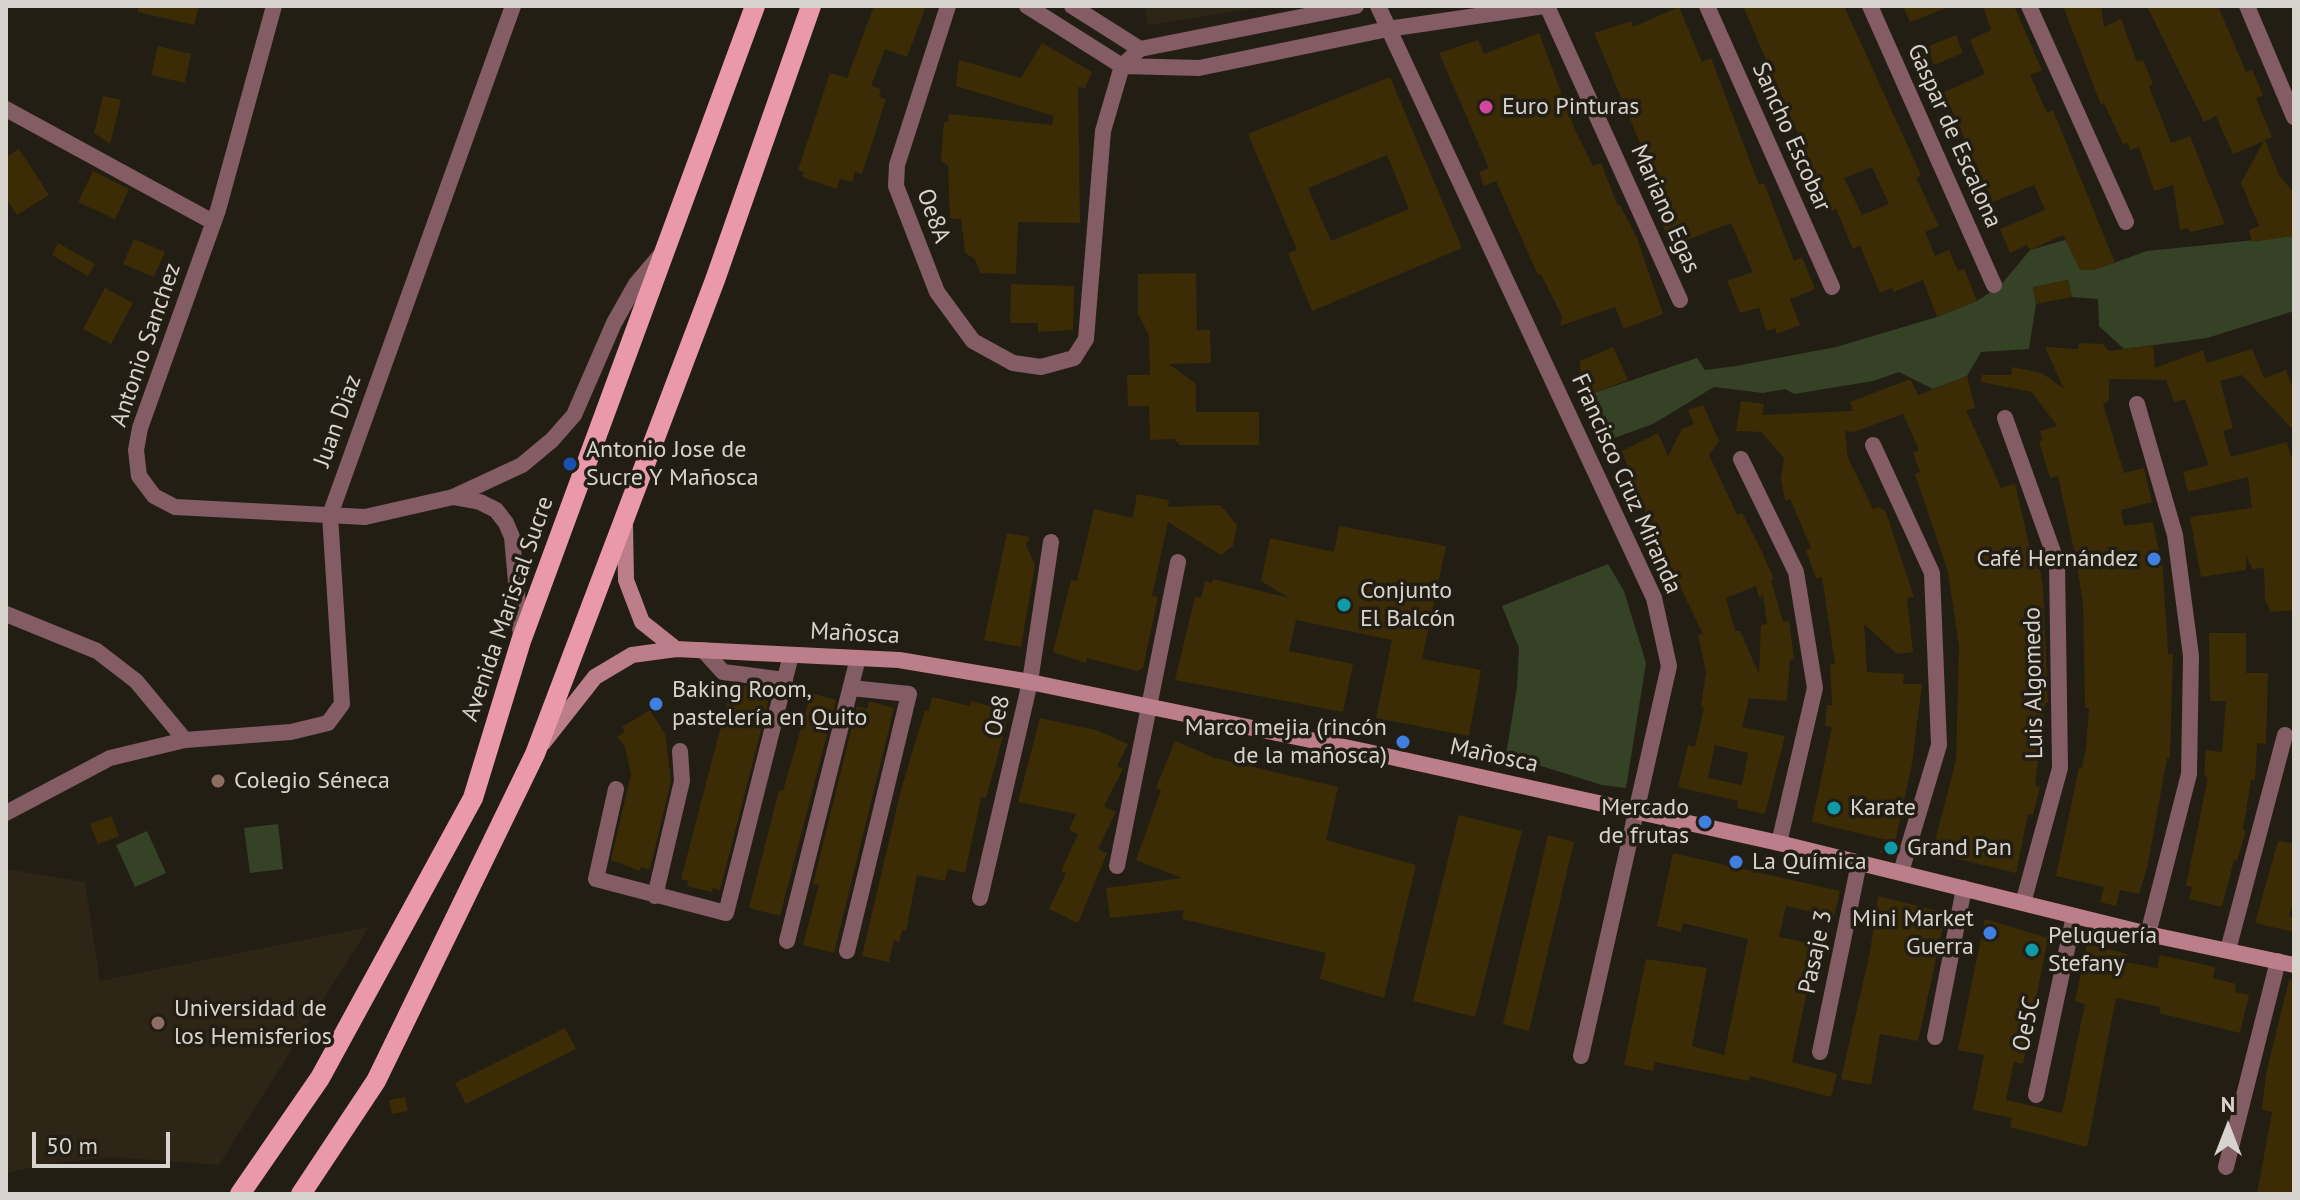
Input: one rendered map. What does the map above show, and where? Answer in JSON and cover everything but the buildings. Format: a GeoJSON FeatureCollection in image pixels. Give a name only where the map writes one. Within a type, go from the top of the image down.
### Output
{"type":"FeatureCollection","features":[{"type":"Feature","properties":{"kind":"main road","name":"Avenida Mariscal Sucre"},"geometry":{"type":"LineString","coordinates":[[240,1194],[320,1078],[473,798],[521,641],[755,6]]}},
{"type":"Feature","properties":{"kind":"main road"},"geometry":{"type":"LineString","coordinates":[[301,1194],[376,1081],[535,754],[715,280],[811,6]]}},
{"type":"Feature","properties":{"kind":"street","name":"Antonio Sanchez"},"geometry":{"type":"LineString","coordinates":[[274,6],[213,222],[140,428],[136,450],[139,476],[154,496],[175,507],[365,517],[453,497],[522,465],[552,440],[574,415],[614,323],[636,284],[665,250]]}},
{"type":"Feature","properties":{"kind":"street","name":"Juan Diaz"},"geometry":{"type":"LineString","coordinates":[[6,813],[110,758],[185,740],[303,729],[328,723],[342,704],[330,515],[513,6]]}},
{"type":"Feature","properties":{"kind":"street","name":"Oe8A"},"geometry":{"type":"LineString","coordinates":[[948,6],[897,165],[896,186],[937,292],[973,341],[1013,363],[1041,367],[1074,358],[1086,339],[1103,131],[1122,66]]}},
{"type":"Feature","properties":{"kind":"street"},"geometry":{"type":"LineString","coordinates":[[1027,6],[1122,66],[1199,68],[1388,29],[1546,6]]}},
{"type":"Feature","properties":{"kind":"street"},"geometry":{"type":"LineString","coordinates":[[1072,6],[1140,49]]}},
{"type":"Feature","properties":{"kind":"street"},"geometry":{"type":"LineString","coordinates":[[1122,66],[1140,49],[1356,6]]}},
{"type":"Feature","properties":{"kind":"street","name":"Francisco Cruz Miranda"},"geometry":{"type":"LineString","coordinates":[[1378,6],[1654,598],[1669,666],[1581,1056]]}},
{"type":"Feature","properties":{"kind":"street","name":"Mariano Egas"},"geometry":{"type":"LineString","coordinates":[[1546,6],[1680,300]]}},
{"type":"Feature","properties":{"kind":"street","name":"Sancho Escobar"},"geometry":{"type":"LineString","coordinates":[[1707,6],[1832,287]]}},
{"type":"Feature","properties":{"kind":"street","name":"Gaspar de Escalona"},"geometry":{"type":"LineString","coordinates":[[1870,6],[1994,285]]}},
{"type":"Feature","properties":{"kind":"street"},"geometry":{"type":"LineString","coordinates":[[2029,6],[2126,222]]}},
{"type":"Feature","properties":{"kind":"street"},"geometry":{"type":"LineString","coordinates":[[2247,6],[2294,117]]}},
{"type":"Feature","properties":{"kind":"street"},"geometry":{"type":"LineString","coordinates":[[6,109],[213,222]]}},
{"type":"Feature","properties":{"kind":"street"},"geometry":{"type":"LineString","coordinates":[[2137,404],[2175,535],[2191,656],[2189,774],[2148,934]]}},
{"type":"Feature","properties":{"kind":"street","name":"Luis Algomedo"},"geometry":{"type":"LineString","coordinates":[[2005,418],[2057,563],[2060,768],[2023,903]]}},
{"type":"Feature","properties":{"kind":"street"},"geometry":{"type":"LineString","coordinates":[[1873,445],[1932,573],[1939,745],[1901,872]]}},
{"type":"Feature","properties":{"kind":"street"},"geometry":{"type":"LineString","coordinates":[[1741,459],[1796,572],[1815,688],[1779,843]]}},
{"type":"Feature","properties":{"kind":"street","name":"Antonio Sanchez"},"geometry":{"type":"LineString","coordinates":[[453,497],[480,502],[496,510],[506,523],[512,537],[521,641]]}},
{"type":"Feature","properties":{"kind":"street"},"geometry":{"type":"LineString","coordinates":[[625,516],[626,580],[642,622],[676,649]]}},
{"type":"Feature","properties":{"kind":"street","name":"Oe8"},"geometry":{"type":"LineString","coordinates":[[980,898],[1030,682],[1051,542]]}},
{"type":"Feature","properties":{"kind":"street"},"geometry":{"type":"LineString","coordinates":[[1117,866],[1151,710],[1178,562]]}},
{"type":"Feature","properties":{"kind":"street"},"geometry":{"type":"LineString","coordinates":[[6,614],[97,651],[136,681],[185,740]]}},
{"type":"Feature","properties":{"kind":"street","name":"Mañosca"},"geometry":{"type":"LineString","coordinates":[[535,754],[595,677],[632,655],[676,649],[899,660],[1030,682],[1151,710],[1359,750],[1779,843],[2148,934],[2286,963]]}},
{"type":"Feature","properties":{"kind":"street"},"geometry":{"type":"LineString","coordinates":[[703,650],[723,672],[785,680]]}},
{"type":"Feature","properties":{"kind":"street"},"geometry":{"type":"LineString","coordinates":[[616,789],[596,879],[722,913],[729,909],[791,655]]}},
{"type":"Feature","properties":{"kind":"street"},"geometry":{"type":"LineString","coordinates":[[787,941],[858,658]]}},
{"type":"Feature","properties":{"kind":"street"},"geometry":{"type":"LineString","coordinates":[[847,951],[909,694],[851,688]]}},
{"type":"Feature","properties":{"kind":"street"},"geometry":{"type":"LineString","coordinates":[[2228,950],[2285,735]]}},
{"type":"Feature","properties":{"kind":"street"},"geometry":{"type":"LineString","coordinates":[[655,896],[682,781],[680,751]]}},
{"type":"Feature","properties":{"kind":"street","name":"Pasaje 3"},"geometry":{"type":"LineString","coordinates":[[1820,1052],[1859,863]]}},
{"type":"Feature","properties":{"kind":"street"},"geometry":{"type":"LineString","coordinates":[[1935,1037],[1964,888]]}},
{"type":"Feature","properties":{"kind":"street","name":"Oe5C"},"geometry":{"type":"LineString","coordinates":[[2036,1095],[2074,916]]}},
{"type":"Feature","properties":{"kind":"street"},"geometry":{"type":"LineString","coordinates":[[2226,1167],[2286,963]]}},
{"type":"Feature","properties":{"kind":"shaded area"},"geometry":{"type":"Polygon","coordinates":[[[1145,6],[1271,6],[1148,25],[1145,6]]]}},
{"type":"Feature","properties":{"kind":"shaded area","name":"Universidad de los Hemisferios"},"geometry":{"type":"Polygon","coordinates":[[[6,869],[85,882],[100,981],[369,927],[219,1165],[111,1157],[48,1164],[6,1173],[6,869]]]}},
{"type":"Feature","properties":{"kind":"green space"},"geometry":{"type":"Polygon","coordinates":[[[2294,236],[2294,311],[2207,338],[2124,349],[2099,326],[2098,299],[2072,297],[2068,280],[2033,287],[2036,304],[2029,349],[1981,352],[1967,376],[1933,389],[1899,372],[1873,381],[1794,394],[1785,389],[1763,393],[1714,387],[1653,424],[1606,441],[1587,403],[1591,394],[1697,358],[1705,370],[1736,366],[1836,347],[1937,317],[1977,301],[2000,286],[2030,250],[2065,240],[2094,270],[2147,251],[2294,236]]]}},
{"type":"Feature","properties":{"kind":"green space"},"geometry":{"type":"Polygon","coordinates":[[[1608,564],[1624,591],[1646,663],[1626,788],[1602,785],[1506,755],[1517,687],[1519,648],[1502,606],[1608,564]]]}},
{"type":"Feature","properties":{"kind":"green space"},"geometry":{"type":"Polygon","coordinates":[[[278,824],[283,869],[250,873],[244,828],[278,824]]]}},
{"type":"Feature","properties":{"kind":"green space"},"geometry":{"type":"Polygon","coordinates":[[[147,831],[166,873],[135,887],[116,845],[147,831]]]}},
{"type":"Feature","properties":{"kind":"place","name":"Euro Pinturas"},"geometry":{"type":"Point","coordinates":[1486,107]}},
{"type":"Feature","properties":{"kind":"place","name":"Antonio Jose de Sucre Y Mañosca"},"geometry":{"type":"Point","coordinates":[570,464]}},
{"type":"Feature","properties":{"kind":"place","name":"Café Hernández"},"geometry":{"type":"Point","coordinates":[2154,559]}},
{"type":"Feature","properties":{"kind":"place","name":"Conjunto El Balcón"},"geometry":{"type":"Point","coordinates":[1344,605]}},
{"type":"Feature","properties":{"kind":"place","name":"Baking Room, pastelería en Quito"},"geometry":{"type":"Point","coordinates":[656,704]}},
{"type":"Feature","properties":{"kind":"place","name":"Marco mejia (rincón de la mañosca)"},"geometry":{"type":"Point","coordinates":[1403,742]}},
{"type":"Feature","properties":{"kind":"place","name":"Colegio Séneca"},"geometry":{"type":"Point","coordinates":[218,781]}},
{"type":"Feature","properties":{"kind":"place","name":"Karate"},"geometry":{"type":"Point","coordinates":[1834,808]}},
{"type":"Feature","properties":{"kind":"place","name":"Mercado de frutas"},"geometry":{"type":"Point","coordinates":[1705,822]}},
{"type":"Feature","properties":{"kind":"place","name":"Grand Pan"},"geometry":{"type":"Point","coordinates":[1891,848]}},
{"type":"Feature","properties":{"kind":"place","name":"La Química"},"geometry":{"type":"Point","coordinates":[1736,862]}},
{"type":"Feature","properties":{"kind":"place","name":"Mini Market Guerra"},"geometry":{"type":"Point","coordinates":[1990,933]}},
{"type":"Feature","properties":{"kind":"place","name":"Peluquería Stefany"},"geometry":{"type":"Point","coordinates":[2032,950]}},
{"type":"Feature","properties":{"kind":"place","name":"Universidad de los Hemisferios"},"geometry":{"type":"Point","coordinates":[158,1023]}}]}
